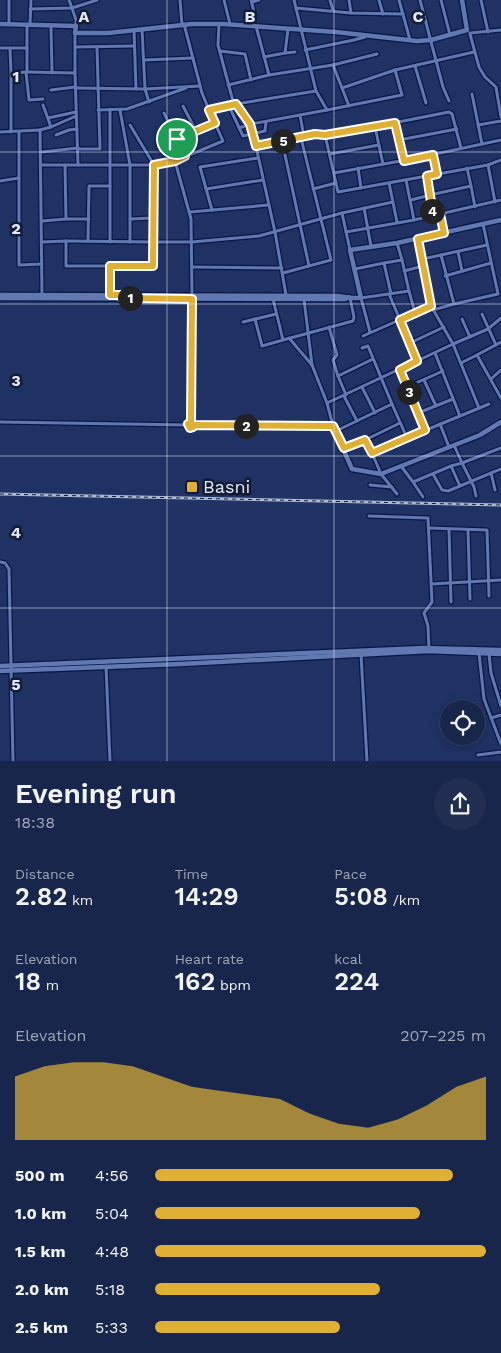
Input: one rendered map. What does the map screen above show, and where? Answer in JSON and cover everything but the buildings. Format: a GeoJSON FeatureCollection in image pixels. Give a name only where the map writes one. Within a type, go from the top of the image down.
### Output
{"type":"FeatureCollection","features":[{"type":"Feature","properties":{"kind":"street"},"geometry":{"type":"LineString","coordinates":[[9,0],[9,24]]}},
{"type":"Feature","properties":{"kind":"street"},"geometry":{"type":"LineString","coordinates":[[31,0],[27,48],[29,100],[43,98]]}},
{"type":"Feature","properties":{"kind":"street"},"geometry":{"type":"LineString","coordinates":[[69,0],[76,20],[75,88],[78,165]]}},
{"type":"Feature","properties":{"kind":"street"},"geometry":{"type":"LineString","coordinates":[[30,9],[72,8],[97,0]]}},
{"type":"Feature","properties":{"kind":"street"},"geometry":{"type":"LineString","coordinates":[[42,165],[154,165],[175,161],[223,142],[200,86],[183,24],[180,0]]}},
{"type":"Feature","properties":{"kind":"street"},"geometry":{"type":"LineString","coordinates":[[224,0],[230,24]]}},
{"type":"Feature","properties":{"kind":"street"},"geometry":{"type":"LineString","coordinates":[[259,0],[252,1],[255,26],[269,75]]}},
{"type":"Feature","properties":{"kind":"street"},"geometry":{"type":"LineString","coordinates":[[294,0],[309,68],[316,91],[327,110]]}},
{"type":"Feature","properties":{"kind":"street"},"geometry":{"type":"LineString","coordinates":[[330,0],[333,10]]}},
{"type":"Feature","properties":{"kind":"street"},"geometry":{"type":"LineString","coordinates":[[349,0],[352,13]]}},
{"type":"Feature","properties":{"kind":"street"},"geometry":{"type":"LineString","coordinates":[[379,0],[383,14]]}},
{"type":"Feature","properties":{"kind":"street"},"geometry":{"type":"LineString","coordinates":[[399,0],[410,40]]}},
{"type":"Feature","properties":{"kind":"street"},"geometry":{"type":"LineString","coordinates":[[420,0],[443,87],[449,101]]}},
{"type":"Feature","properties":{"kind":"street"},"geometry":{"type":"LineString","coordinates":[[441,0],[450,36]]}},
{"type":"Feature","properties":{"kind":"street"},"geometry":{"type":"LineString","coordinates":[[462,0],[479,68],[496,88],[501,117]]}},
{"type":"Feature","properties":{"kind":"street"},"geometry":{"type":"LineString","coordinates":[[481,0],[488,32]]}},
{"type":"Feature","properties":{"kind":"street"},"geometry":{"type":"LineString","coordinates":[[296,8],[352,13],[403,14]]}},
{"type":"Feature","properties":{"kind":"street"},"geometry":{"type":"LineString","coordinates":[[0,24],[76,26]]}},
{"type":"Feature","properties":{"kind":"street"},"geometry":{"type":"LineString","coordinates":[[75,33],[108,33],[183,24],[230,24],[410,40],[431,40],[469,32],[501,30]]}},
{"type":"Feature","properties":{"kind":"street"},"geometry":{"type":"LineString","coordinates":[[219,24],[218,45],[228,85],[235,105],[250,124],[256,146],[275,232],[286,295]]}},
{"type":"Feature","properties":{"kind":"street"},"geometry":{"type":"LineString","coordinates":[[52,25],[52,72]]}},
{"type":"Feature","properties":{"kind":"street"},"geometry":{"type":"LineString","coordinates":[[142,29],[145,89],[148,102]]}},
{"type":"Feature","properties":{"kind":"street"},"geometry":{"type":"LineString","coordinates":[[285,53],[288,29]]}},
{"type":"Feature","properties":{"kind":"street"},"geometry":{"type":"LineString","coordinates":[[134,30],[136,89]]}},
{"type":"Feature","properties":{"kind":"street"},"geometry":{"type":"LineString","coordinates":[[305,50],[370,35]]}},
{"type":"Feature","properties":{"kind":"street"},"geometry":{"type":"LineString","coordinates":[[75,48],[134,46]]}},
{"type":"Feature","properties":{"kind":"street"},"geometry":{"type":"LineString","coordinates":[[0,48],[27,48]]}},
{"type":"Feature","properties":{"kind":"street"},"geometry":{"type":"LineString","coordinates":[[10,48],[11,132]]}},
{"type":"Feature","properties":{"kind":"street"},"geometry":{"type":"LineString","coordinates":[[42,152],[78,148],[100,149],[97,48]]}},
{"type":"Feature","properties":{"kind":"street"},"geometry":{"type":"LineString","coordinates":[[220,51],[246,54],[251,80]]}},
{"type":"Feature","properties":{"kind":"street"},"geometry":{"type":"LineString","coordinates":[[264,57],[295,52]]}},
{"type":"Feature","properties":{"kind":"street"},"geometry":{"type":"LineString","coordinates":[[342,88],[395,70],[474,52]]}},
{"type":"Feature","properties":{"kind":"street"},"geometry":{"type":"LineString","coordinates":[[228,85],[269,75],[333,65],[377,54]]}},
{"type":"Feature","properties":{"kind":"street"},"geometry":{"type":"LineString","coordinates":[[144,60],[193,58]]}},
{"type":"Feature","properties":{"kind":"street"},"geometry":{"type":"LineString","coordinates":[[333,65],[349,106]]}},
{"type":"Feature","properties":{"kind":"street"},"geometry":{"type":"LineString","coordinates":[[415,65],[426,103]]}},
{"type":"Feature","properties":{"kind":"street"},"geometry":{"type":"LineString","coordinates":[[239,128],[250,124],[402,95],[395,70]]}},
{"type":"Feature","properties":{"kind":"street"},"geometry":{"type":"LineString","coordinates":[[11,73],[75,72]]}},
{"type":"Feature","properties":{"kind":"street"},"geometry":{"type":"LineString","coordinates":[[98,110],[127,110],[192,86]]}},
{"type":"Feature","properties":{"kind":"street"},"geometry":{"type":"LineString","coordinates":[[51,90],[75,88],[145,89],[200,86]]}},
{"type":"Feature","properties":{"kind":"street"},"geometry":{"type":"LineString","coordinates":[[209,110],[316,91]]}},
{"type":"Feature","properties":{"kind":"street"},"geometry":{"type":"LineString","coordinates":[[472,94],[482,144]]}},
{"type":"Feature","properties":{"kind":"street"},"geometry":{"type":"LineString","coordinates":[[43,105],[51,127]]}},
{"type":"Feature","properties":{"kind":"street"},"geometry":{"type":"LineString","coordinates":[[183,106],[196,131]]}},
{"type":"Feature","properties":{"kind":"street"},"geometry":{"type":"LineString","coordinates":[[229,106],[243,136],[265,131],[266,122]]}},
{"type":"Feature","properties":{"kind":"street"},"geometry":{"type":"LineString","coordinates":[[110,110],[110,242]]}},
{"type":"Feature","properties":{"kind":"street"},"geometry":{"type":"LineString","coordinates":[[120,110],[130,165],[130,242]]}},
{"type":"Feature","properties":{"kind":"street"},"geometry":{"type":"LineString","coordinates":[[256,146],[319,134],[325,135],[375,127],[449,112],[452,114],[461,148]]}},
{"type":"Feature","properties":{"kind":"street"},"geometry":{"type":"LineString","coordinates":[[164,113],[185,156]]}},
{"type":"Feature","properties":{"kind":"street"},"geometry":{"type":"LineString","coordinates":[[48,118],[76,114]]}},
{"type":"Feature","properties":{"kind":"street"},"geometry":{"type":"LineString","coordinates":[[0,132],[40,130],[51,127],[76,114]]}},
{"type":"Feature","properties":{"kind":"street"},"geometry":{"type":"LineString","coordinates":[[283,273],[330,260],[322,218],[313,189],[302,137],[300,115]]}},
{"type":"Feature","properties":{"kind":"street"},"geometry":{"type":"LineString","coordinates":[[478,125],[501,121]]}},
{"type":"Feature","properties":{"kind":"street"},"geometry":{"type":"LineString","coordinates":[[177,139],[215,123]]}},
{"type":"Feature","properties":{"kind":"street"},"geometry":{"type":"LineString","coordinates":[[395,123],[404,161]]}},
{"type":"Feature","properties":{"kind":"street"},"geometry":{"type":"LineString","coordinates":[[66,241],[66,266],[153,266],[154,165],[130,125]]}},
{"type":"Feature","properties":{"kind":"street"},"geometry":{"type":"LineString","coordinates":[[375,127],[383,164]]}},
{"type":"Feature","properties":{"kind":"street"},"geometry":{"type":"LineString","coordinates":[[56,135],[68,130],[77,129]]}},
{"type":"Feature","properties":{"kind":"street"},"geometry":{"type":"LineString","coordinates":[[399,140],[456,129]]}},
{"type":"Feature","properties":{"kind":"street"},"geometry":{"type":"LineString","coordinates":[[40,130],[42,152],[42,295]]}},
{"type":"Feature","properties":{"kind":"street"},"geometry":{"type":"LineString","coordinates":[[19,132],[19,265],[42,264]]}},
{"type":"Feature","properties":{"kind":"street"},"geometry":{"type":"LineString","coordinates":[[325,135],[338,192],[501,160]]}},
{"type":"Feature","properties":{"kind":"street"},"geometry":{"type":"LineString","coordinates":[[334,173],[404,161],[501,140]]}},
{"type":"Feature","properties":{"kind":"street"},"geometry":{"type":"LineString","coordinates":[[282,141],[309,266]]}},
{"type":"Feature","properties":{"kind":"street"},"geometry":{"type":"LineString","coordinates":[[330,154],[379,145]]}},
{"type":"Feature","properties":{"kind":"street"},"geometry":{"type":"LineString","coordinates":[[433,155],[437,174]]}},
{"type":"Feature","properties":{"kind":"street"},"geometry":{"type":"LineString","coordinates":[[212,210],[200,168],[258,158]]}},
{"type":"Feature","properties":{"kind":"street"},"geometry":{"type":"LineString","coordinates":[[175,161],[190,212],[192,242],[191,424]]}},
{"type":"Feature","properties":{"kind":"street"},"geometry":{"type":"LineString","coordinates":[[488,164],[496,202]]}},
{"type":"Feature","properties":{"kind":"street"},"geometry":{"type":"LineString","coordinates":[[65,165],[66,219]]}},
{"type":"Feature","properties":{"kind":"street"},"geometry":{"type":"LineString","coordinates":[[358,168],[360,188]]}},
{"type":"Feature","properties":{"kind":"street"},"geometry":{"type":"LineString","coordinates":[[468,168],[475,207]]}},
{"type":"Feature","properties":{"kind":"street"},"geometry":{"type":"LineString","coordinates":[[427,176],[433,215]]}},
{"type":"Feature","properties":{"kind":"street"},"geometry":{"type":"LineString","coordinates":[[0,181],[19,178]]}},
{"type":"Feature","properties":{"kind":"street"},"geometry":{"type":"LineString","coordinates":[[206,189],[263,180]]}},
{"type":"Feature","properties":{"kind":"street"},"geometry":{"type":"LineString","coordinates":[[406,180],[414,220]]}},
{"type":"Feature","properties":{"kind":"street"},"geometry":{"type":"LineString","coordinates":[[313,189],[336,183]]}},
{"type":"Feature","properties":{"kind":"street"},"geometry":{"type":"LineString","coordinates":[[389,183],[397,222]]}},
{"type":"Feature","properties":{"kind":"street"},"geometry":{"type":"LineString","coordinates":[[88,241],[89,186],[110,186]]}},
{"type":"Feature","properties":{"kind":"street"},"geometry":{"type":"LineString","coordinates":[[410,200],[471,186]]}},
{"type":"Feature","properties":{"kind":"street"},"geometry":{"type":"LineString","coordinates":[[346,232],[414,220],[501,200]]}},
{"type":"Feature","properties":{"kind":"street"},"geometry":{"type":"LineString","coordinates":[[42,242],[192,242],[259,236],[322,218],[393,202]]}},
{"type":"Feature","properties":{"kind":"street"},"geometry":{"type":"LineString","coordinates":[[190,212],[269,205]]}},
{"type":"Feature","properties":{"kind":"street"},"geometry":{"type":"LineString","coordinates":[[364,208],[371,246]]}},
{"type":"Feature","properties":{"kind":"street"},"geometry":{"type":"LineString","coordinates":[[342,213],[370,332]]}},
{"type":"Feature","properties":{"kind":"street"},"geometry":{"type":"LineString","coordinates":[[440,214],[444,233]]}},
{"type":"Feature","properties":{"kind":"street"},"geometry":{"type":"LineString","coordinates":[[130,219],[153,218]]}},
{"type":"Feature","properties":{"kind":"street"},"geometry":{"type":"LineString","coordinates":[[42,221],[89,219]]}},
{"type":"Feature","properties":{"kind":"street"},"geometry":{"type":"LineString","coordinates":[[350,250],[418,239],[501,220]]}},
{"type":"Feature","properties":{"kind":"street"},"geometry":{"type":"LineString","coordinates":[[363,336],[415,313],[499,294],[483,224]]}},
{"type":"Feature","properties":{"kind":"street"},"geometry":{"type":"LineString","coordinates":[[418,239],[432,308],[453,344],[479,408]]}},
{"type":"Feature","properties":{"kind":"street"},"geometry":{"type":"LineString","coordinates":[[397,243],[415,313]]}},
{"type":"Feature","properties":{"kind":"street"},"geometry":{"type":"LineString","coordinates":[[423,259],[487,245]]}},
{"type":"Feature","properties":{"kind":"street"},"geometry":{"type":"LineString","coordinates":[[458,252],[462,271]]}},
{"type":"Feature","properties":{"kind":"street"},"geometry":{"type":"LineString","coordinates":[[440,255],[454,304]]}},
{"type":"Feature","properties":{"kind":"street"},"geometry":{"type":"LineString","coordinates":[[355,269],[402,260]]}},
{"type":"Feature","properties":{"kind":"street"},"geometry":{"type":"LineString","coordinates":[[384,263],[390,294],[417,361]]}},
{"type":"Feature","properties":{"kind":"street"},"geometry":{"type":"LineString","coordinates":[[445,276],[491,264]]}},
{"type":"Feature","properties":{"kind":"street"},"geometry":{"type":"LineString","coordinates":[[110,266],[110,295]]}},
{"type":"Feature","properties":{"kind":"street"},"geometry":{"type":"LineString","coordinates":[[404,270],[423,266]]}},
{"type":"Feature","properties":{"kind":"street"},"geometry":{"type":"LineString","coordinates":[[193,267],[282,268]]}},
{"type":"Feature","properties":{"kind":"street"},"geometry":{"type":"LineString","coordinates":[[0,297],[286,295],[361,298],[409,291]]}},
{"type":"Feature","properties":{"kind":"street"},"geometry":{"type":"LineString","coordinates":[[0,297],[42,295],[110,295],[122,297]]}},
{"type":"Feature","properties":{"kind":"street"},"geometry":{"type":"LineString","coordinates":[[192,297],[350,298]]}},
{"type":"Feature","properties":{"kind":"street"},"geometry":{"type":"LineString","coordinates":[[255,319],[262,346],[354,319],[350,298]]}},
{"type":"Feature","properties":{"kind":"street"},"geometry":{"type":"LineString","coordinates":[[273,299],[283,340]]}},
{"type":"Feature","properties":{"kind":"street"},"geometry":{"type":"LineString","coordinates":[[304,299],[312,365],[333,426],[352,469],[381,474],[480,435],[501,424]]}},
{"type":"Feature","properties":{"kind":"street"},"geometry":{"type":"LineString","coordinates":[[243,322],[276,314]]}},
{"type":"Feature","properties":{"kind":"street"},"geometry":{"type":"LineString","coordinates":[[482,314],[496,346]]}},
{"type":"Feature","properties":{"kind":"street"},"geometry":{"type":"LineString","coordinates":[[462,318],[470,337]]}},
{"type":"Feature","properties":{"kind":"street"},"geometry":{"type":"LineString","coordinates":[[326,403],[345,396],[488,329],[501,318]]}},
{"type":"Feature","properties":{"kind":"street"},"geometry":{"type":"LineString","coordinates":[[329,327],[338,356],[333,360],[345,396],[357,421]]}},
{"type":"Feature","properties":{"kind":"street"},"geometry":{"type":"LineString","coordinates":[[410,343],[444,327]]}},
{"type":"Feature","properties":{"kind":"street"},"geometry":{"type":"LineString","coordinates":[[289,338],[312,365]]}},
{"type":"Feature","properties":{"kind":"street"},"geometry":{"type":"LineString","coordinates":[[460,363],[501,342]]}},
{"type":"Feature","properties":{"kind":"street"},"geometry":{"type":"LineString","coordinates":[[362,348],[368,346],[407,438]]}},
{"type":"Feature","properties":{"kind":"street"},"geometry":{"type":"LineString","coordinates":[[435,353],[460,416]]}},
{"type":"Feature","properties":{"kind":"street"},"geometry":{"type":"LineString","coordinates":[[477,355],[501,396]]}},
{"type":"Feature","properties":{"kind":"street"},"geometry":{"type":"LineString","coordinates":[[338,376],[373,359]]}},
{"type":"Feature","properties":{"kind":"street"},"geometry":{"type":"LineString","coordinates":[[400,370],[425,430]]}},
{"type":"Feature","properties":{"kind":"street"},"geometry":{"type":"LineString","coordinates":[[491,379],[501,370]]}},
{"type":"Feature","properties":{"kind":"street"},"geometry":{"type":"LineString","coordinates":[[407,387],[442,371]]}},
{"type":"Feature","properties":{"kind":"street"},"geometry":{"type":"LineString","coordinates":[[424,380],[436,406]]}},
{"type":"Feature","properties":{"kind":"street"},"geometry":{"type":"LineString","coordinates":[[362,387],[375,413]]}},
{"type":"Feature","properties":{"kind":"street"},"geometry":{"type":"LineString","coordinates":[[418,413],[453,399]]}},
{"type":"Feature","properties":{"kind":"street"},"geometry":{"type":"LineString","coordinates":[[336,431],[392,404]]}},
{"type":"Feature","properties":{"kind":"street"},"geometry":{"type":"LineString","coordinates":[[372,453],[490,404]]}},
{"type":"Feature","properties":{"kind":"street"},"geometry":{"type":"LineString","coordinates":[[0,422],[333,426]]}},
{"type":"Feature","properties":{"kind":"street"},"geometry":{"type":"LineString","coordinates":[[344,448],[400,423]]}},
{"type":"Feature","properties":{"kind":"street"},"geometry":{"type":"LineString","coordinates":[[440,424],[462,463],[474,487],[476,496]]}},
{"type":"Feature","properties":{"kind":"street"},"geometry":{"type":"LineString","coordinates":[[365,440],[381,474],[397,494]]}},
{"type":"Feature","properties":{"kind":"street"},"geometry":{"type":"LineString","coordinates":[[413,482],[501,448]]}},
{"type":"Feature","properties":{"kind":"street"},"geometry":{"type":"LineString","coordinates":[[401,466],[424,497]]}},
{"type":"Feature","properties":{"kind":"street"},"geometry":{"type":"LineString","coordinates":[[451,466],[460,486]]}},
{"type":"Feature","properties":{"kind":"street"},"geometry":{"type":"LineString","coordinates":[[433,474],[442,490],[448,491],[501,469]]}},
{"type":"Feature","properties":{"kind":"street"},"geometry":{"type":"LineString","coordinates":[[491,473],[495,490]]}},
{"type":"Feature","properties":{"kind":"street"},"geometry":{"type":"LineString","coordinates":[[370,485],[392,487]]}},
{"type":"Feature","properties":{"kind":"street"},"geometry":{"type":"LineString","coordinates":[[369,516],[428,518],[432,602],[424,613],[428,626],[429,649]]}},
{"type":"Feature","properties":{"kind":"street"},"geometry":{"type":"LineString","coordinates":[[429,528],[487,530],[489,596]]}},
{"type":"Feature","properties":{"kind":"street"},"geometry":{"type":"LineString","coordinates":[[449,529],[451,602]]}},
{"type":"Feature","properties":{"kind":"street"},"geometry":{"type":"LineString","coordinates":[[468,530],[470,599]]}},
{"type":"Feature","properties":{"kind":"street"},"geometry":{"type":"LineString","coordinates":[[0,562],[5,563],[8,569],[13,760]]}},
{"type":"Feature","properties":{"kind":"street"},"geometry":{"type":"LineString","coordinates":[[431,584],[501,580]]}},
{"type":"Feature","properties":{"kind":"street"},"geometry":{"type":"LineString","coordinates":[[429,649],[479,653],[501,652]]}},
{"type":"Feature","properties":{"kind":"street"},"geometry":{"type":"LineString","coordinates":[[0,666],[11,668],[429,649],[501,652]]}},
{"type":"Feature","properties":{"kind":"street"},"geometry":{"type":"LineString","coordinates":[[360,653],[367,760]]}},
{"type":"Feature","properties":{"kind":"street"},"geometry":{"type":"LineString","coordinates":[[479,653],[484,698],[501,744]]}},
{"type":"Feature","properties":{"kind":"street"},"geometry":{"type":"LineString","coordinates":[[488,653],[491,674],[501,706]]}},
{"type":"Feature","properties":{"kind":"street"},"geometry":{"type":"LineString","coordinates":[[106,664],[110,760]]}},
{"type":"Feature","properties":{"kind":"street"},"geometry":{"type":"LineString","coordinates":[[0,671],[11,668]]}},
{"type":"Feature","properties":{"kind":"street"},"geometry":{"type":"LineString","coordinates":[[491,718],[501,715]]}},
{"type":"Feature","properties":{"kind":"street"},"geometry":{"type":"LineString","coordinates":[[478,755],[501,752]]}},
{"type":"Feature","properties":{"kind":"railway"},"geometry":{"type":"LineString","coordinates":[[0,494],[501,505]]}},
{"type":"Feature","properties":{"kind":"place","name":"Basni"},"geometry":{"type":"Point","coordinates":[192,487]}},
{"type":"Feature","properties":{"kind":"route"},"geometry":{"type":"LineString","coordinates":[[236,104],[250,124],[256,146],[315,134],[325,135],[395,123],[404,161],[433,155],[437,174],[427,176],[430,201],[433,215],[440,214],[444,233],[418,239],[431,306],[400,320],[417,361],[400,370],[425,430],[372,453],[365,440],[344,448],[333,426],[195,425],[192,428],[189,427],[188,424],[191,422],[192,299],[122,298],[122,295],[110,295],[110,266],[153,266],[154,165],[175,161],[185,156],[177,139],[215,123],[209,110],[236,104]]}}]}
